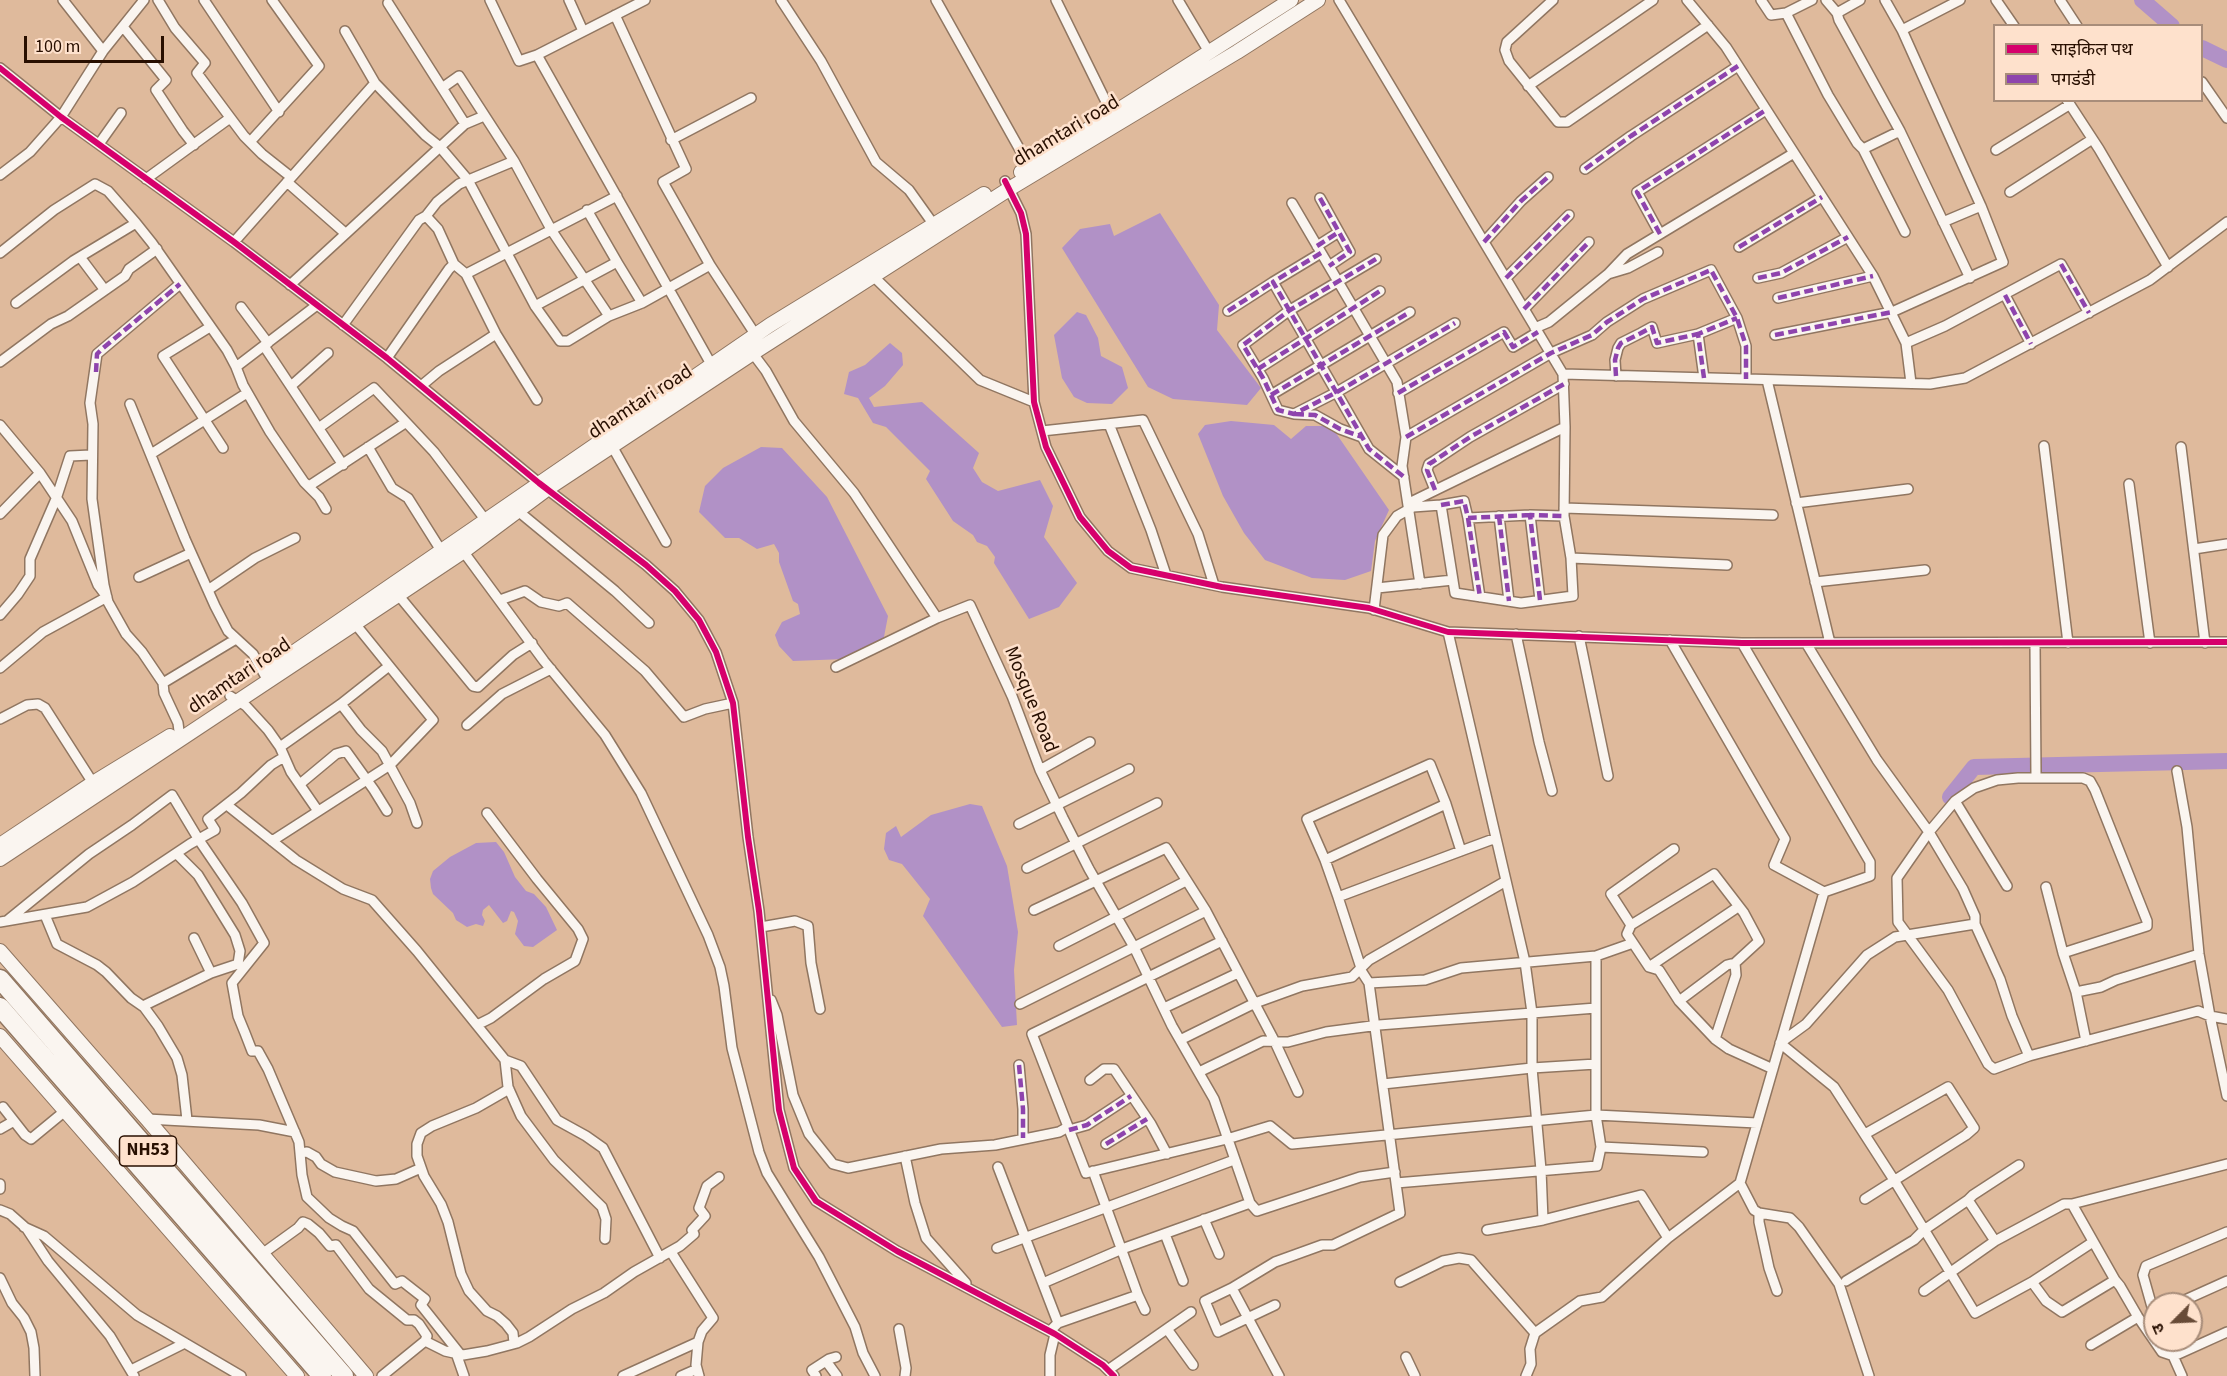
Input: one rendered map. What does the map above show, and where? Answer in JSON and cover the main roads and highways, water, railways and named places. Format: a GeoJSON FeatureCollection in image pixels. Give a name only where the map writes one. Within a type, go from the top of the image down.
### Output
{"type":"FeatureCollection","features":[{"type":"Feature","properties":{"kind":"highway","name":"NH53"},"geometry":{"type":"LineString","coordinates":[[0,979],[291,1328],[322,1376]]}},
{"type":"Feature","properties":{"kind":"highway","name":"NH53"},"geometry":{"type":"LineString","coordinates":[[0,1007],[291,1328],[344,1376]]}},
{"type":"Feature","properties":{"kind":"main road"},"geometry":{"type":"LineString","coordinates":[[0,844],[93,783],[235,699],[395,591],[442,552],[460,547],[487,522],[543,486],[711,364],[751,343],[869,271],[934,225],[1007,185],[1029,166],[1291,0]]}},
{"type":"Feature","properties":{"kind":"main road","name":"dhamtari road"},"geometry":{"type":"LineString","coordinates":[[869,271],[1007,185],[1237,52],[1317,0]]}},
{"type":"Feature","properties":{"kind":"main road","name":"dhamtari road"},"geometry":{"type":"LineString","coordinates":[[395,591],[518,511],[543,486],[612,446],[751,343]]}},
{"type":"Feature","properties":{"kind":"main road","name":"dhamtari road"},"geometry":{"type":"LineString","coordinates":[[0,859],[235,699]]}},
{"type":"Feature","properties":{"kind":"main road"},"geometry":{"type":"LineString","coordinates":[[0,951],[366,1376]]}},
{"type":"Feature","properties":{"kind":"main road"},"geometry":{"type":"LineString","coordinates":[[0,1036],[297,1376]]}},
{"type":"Feature","properties":{"kind":"waterway"},"geometry":{"type":"LineString","coordinates":[[2142,0],[2170,24]]}},
{"type":"Feature","properties":{"kind":"waterway"},"geometry":{"type":"LineString","coordinates":[[2203,48],[2227,60]]}},
{"type":"Feature","properties":{"kind":"waterway"},"geometry":{"type":"LineString","coordinates":[[1950,797],[1974,767],[2227,761]]}}]}
